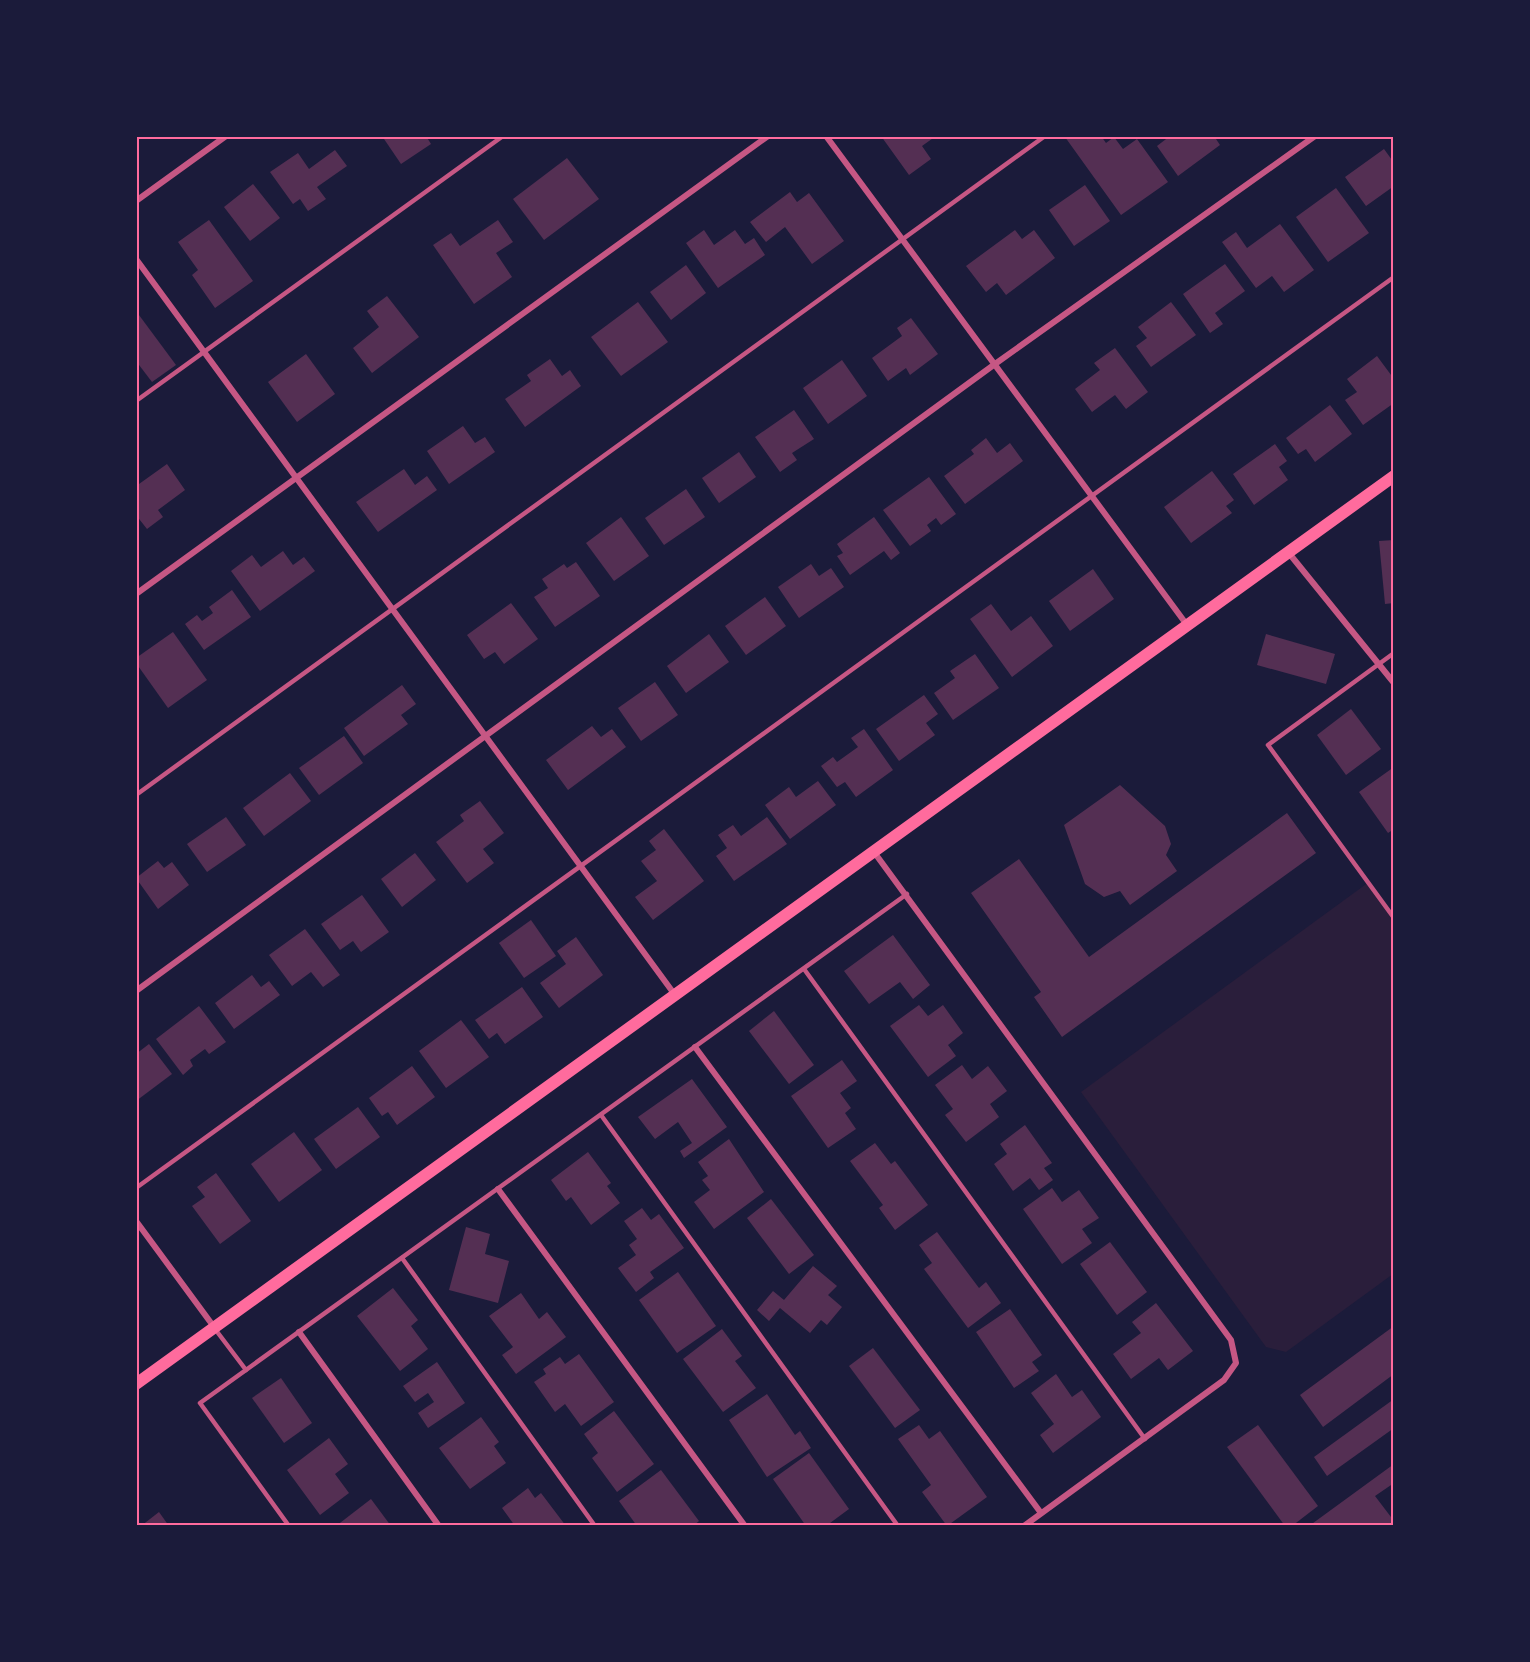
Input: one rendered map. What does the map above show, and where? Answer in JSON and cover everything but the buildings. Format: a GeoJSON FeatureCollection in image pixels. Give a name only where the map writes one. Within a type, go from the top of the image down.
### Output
{"type":"FeatureCollection","features":[{"type":"Feature","properties":{"kind":"main road"},"geometry":{"type":"LineString","coordinates":[[136,1384],[1394,476]]}},
{"type":"Feature","properties":{"kind":"street"},"geometry":{"type":"LineString","coordinates":[[136,201],[226,136]]}},
{"type":"Feature","properties":{"kind":"street"},"geometry":{"type":"LineString","coordinates":[[136,594],[768,136]]}},
{"type":"Feature","properties":{"kind":"street"},"geometry":{"type":"LineString","coordinates":[[826,136],[1187,625]]}},
{"type":"Feature","properties":{"kind":"street"},"geometry":{"type":"LineString","coordinates":[[136,991],[996,364],[1316,136]]}},
{"type":"Feature","properties":{"kind":"street"},"geometry":{"type":"LineString","coordinates":[[136,258],[675,995]]}},
{"type":"Feature","properties":{"kind":"street"},"geometry":{"type":"LineString","coordinates":[[1288,552],[1311,584],[1394,683]]}},
{"type":"Feature","properties":{"kind":"street"},"geometry":{"type":"LineString","coordinates":[[874,851],[1231,1340],[1236,1363],[1224,1380],[1024,1526]]}},
{"type":"Feature","properties":{"kind":"street"},"geometry":{"type":"LineString","coordinates":[[694,1047],[1041,1513]]}},
{"type":"Feature","properties":{"kind":"street"},"geometry":{"type":"LineString","coordinates":[[498,1189],[745,1526]]}},
{"type":"Feature","properties":{"kind":"street"},"geometry":{"type":"LineString","coordinates":[[136,1221],[214,1328]]}},
{"type":"Feature","properties":{"kind":"street"},"geometry":{"type":"LineString","coordinates":[[299,1332],[439,1526]]}},
{"type":"Feature","properties":{"kind":"lane"},"geometry":{"type":"LineString","coordinates":[[136,402],[503,136]]}},
{"type":"Feature","properties":{"kind":"lane"},"geometry":{"type":"LineString","coordinates":[[136,795],[1046,136]]}},
{"type":"Feature","properties":{"kind":"lane"},"geometry":{"type":"LineString","coordinates":[[136,1188],[1394,277]]}},
{"type":"Feature","properties":{"kind":"lane"},"geometry":{"type":"LineString","coordinates":[[1394,653],[1268,745],[1394,918]]}},
{"type":"Feature","properties":{"kind":"lane"},"geometry":{"type":"LineString","coordinates":[[289,1526],[200,1403],[907,894]]}},
{"type":"Feature","properties":{"kind":"lane"},"geometry":{"type":"LineString","coordinates":[[804,969],[1145,1439]]}},
{"type":"Feature","properties":{"kind":"lane"},"geometry":{"type":"LineString","coordinates":[[601,1114],[898,1526]]}},
{"type":"Feature","properties":{"kind":"lane"},"geometry":{"type":"LineString","coordinates":[[402,1258],[595,1526]]}},
{"type":"Feature","properties":{"kind":"lane"},"geometry":{"type":"LineString","coordinates":[[214,1328],[246,1370]]}},
{"type":"Feature","properties":{"kind":"shaded area"},"geometry":{"type":"Polygon","coordinates":[[[1369,882],[1393,915],[1393,1274],[1286,1352],[1266,1347],[1081,1092],[1369,882]]]}}]}
